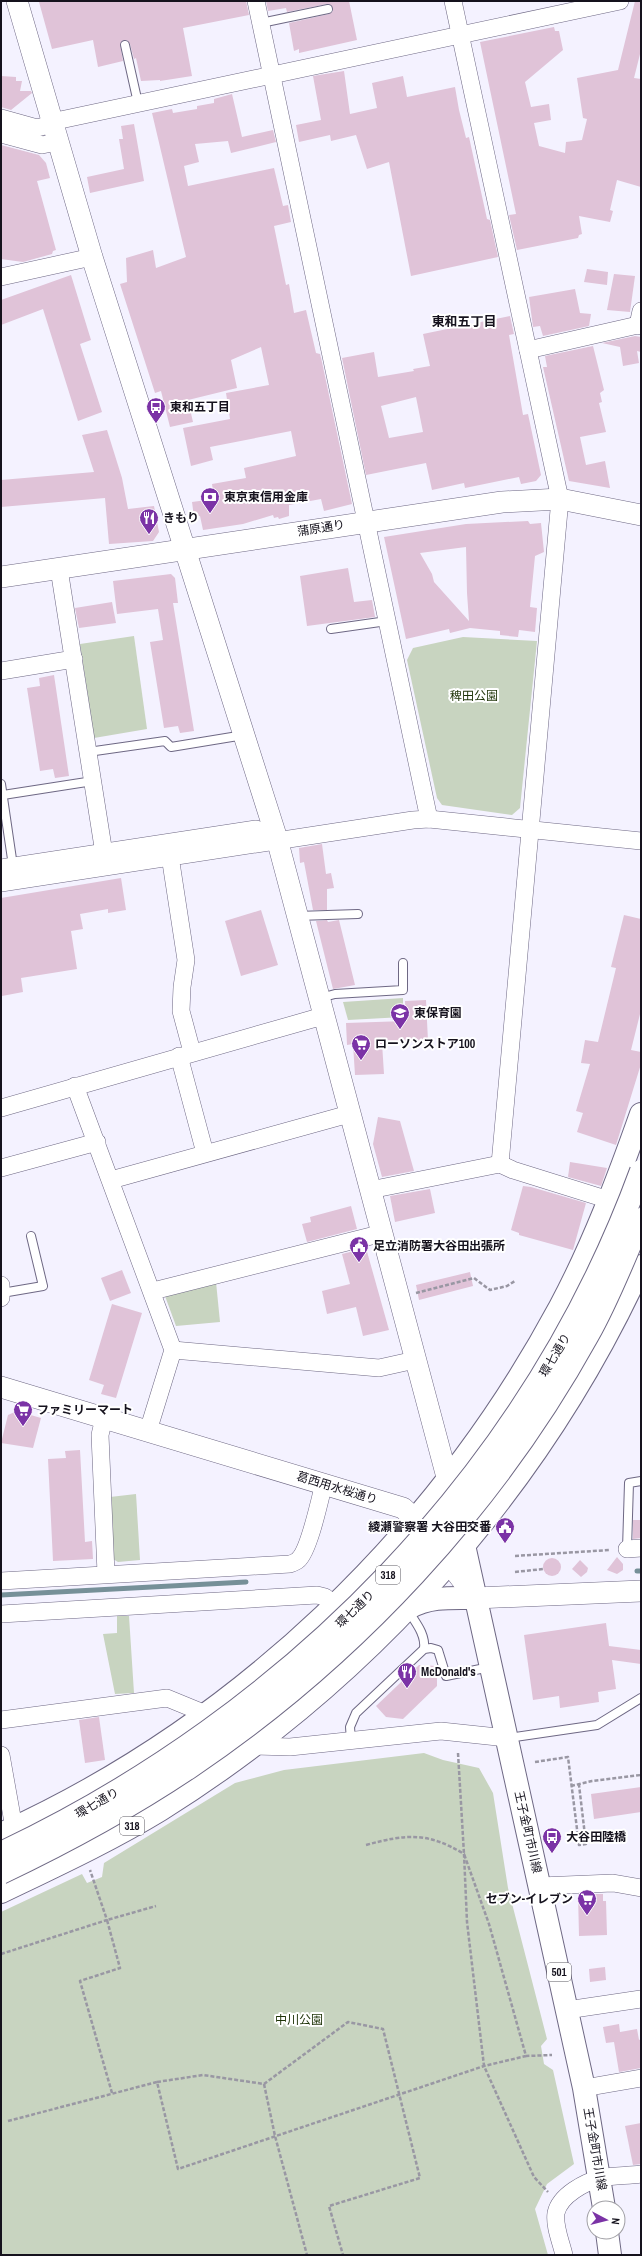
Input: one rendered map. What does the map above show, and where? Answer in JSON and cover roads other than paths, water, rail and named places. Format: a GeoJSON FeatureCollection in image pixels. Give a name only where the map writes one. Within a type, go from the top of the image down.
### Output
{"type":"FeatureCollection","features":[{"type":"Feature","properties":{"kind":"main road","name":"318"},"geometry":{"type":"LineString","coordinates":[[8,1831],[112,1776],[206,1714],[274,1660],[335,1605],[366,1576],[416,1520],[448,1481],[507,1395],[542,1340],[578,1272],[609,1200],[641,1114]]}},
{"type":"Feature","properties":{"kind":"main road","name":"環七通り"},"geometry":{"type":"LineString","coordinates":[[1,1853],[116,1792],[217,1727],[319,1643],[382,1581],[462,1489],[534,1390],[574,1324],[615,1236],[641,1171]]}},
{"type":"Feature","properties":{"kind":"main road","name":"環七通り"},"geometry":{"type":"LineString","coordinates":[[1,1874],[75,1837],[125,1809],[226,1742],[268,1710],[330,1657],[397,1593],[504,1466],[544,1406],[589,1334],[641,1219]]}},
{"type":"Feature","properties":{"kind":"main road","name":"318"},"geometry":{"type":"LineString","coordinates":[[1,1892],[85,1852],[160,1810],[255,1746],[338,1676],[407,1609],[449,1563],[520,1475],[574,1392],[627,1296],[641,1266]]}},
{"type":"Feature","properties":{"kind":"main road","name":"王子金町市川線"},"geometry":{"type":"LineString","coordinates":[[448,1481],[476,1598],[584,2088],[601,2178],[603,2200]]}},
{"type":"Feature","properties":{"kind":"main road"},"geometry":{"type":"LineString","coordinates":[[407,1609],[418,1603],[438,1598],[476,1598]]}},
{"type":"Feature","properties":{"kind":"main road"},"geometry":{"type":"LineString","coordinates":[[608,2240],[610,2255]]}},
{"type":"Feature","properties":{"kind":"street"},"geometry":{"type":"LineString","coordinates":[[17,1],[53,129],[92,257],[277,839],[349,1114],[448,1481]]}},
{"type":"Feature","properties":{"kind":"street"},"geometry":{"type":"LineString","coordinates":[[256,1],[429,819]]}},
{"type":"Feature","properties":{"kind":"street"},"geometry":{"type":"LineString","coordinates":[[453,1],[560,499],[500,1164]]}},
{"type":"Feature","properties":{"kind":"street"},"geometry":{"type":"LineString","coordinates":[[1,118],[37,128],[53,129],[138,103],[620,1]]}},
{"type":"Feature","properties":{"kind":"street"},"geometry":{"type":"LineString","coordinates":[[1,134],[42,145],[53,129]]}},
{"type":"Feature","properties":{"kind":"street"},"geometry":{"type":"LineString","coordinates":[[1,278],[92,257]]}},
{"type":"Feature","properties":{"kind":"street"},"geometry":{"type":"LineString","coordinates":[[528,350],[640,321]]}},
{"type":"Feature","properties":{"kind":"street","name":"蒲原通り"},"geometry":{"type":"LineString","coordinates":[[1,577],[502,502],[560,499],[641,515]]}},
{"type":"Feature","properties":{"kind":"street"},"geometry":{"type":"LineString","coordinates":[[59,569],[105,858]]}},
{"type":"Feature","properties":{"kind":"street"},"geometry":{"type":"LineString","coordinates":[[1,671],[74,660]]}},
{"type":"Feature","properties":{"kind":"street"},"geometry":{"type":"LineString","coordinates":[[7,867],[105,858],[170,856],[277,839],[429,819],[641,841]]}},
{"type":"Feature","properties":{"kind":"street"},"geometry":{"type":"LineString","coordinates":[[1,883],[105,858],[256,829],[277,839]]}},
{"type":"Feature","properties":{"kind":"street"},"geometry":{"type":"LineString","coordinates":[[170,856],[186,960],[182,987],[181,1011],[185,1054],[205,1153]]}},
{"type":"Feature","properties":{"kind":"street"},"geometry":{"type":"LineString","coordinates":[[1,1108],[185,1054],[321,1007]]}},
{"type":"Feature","properties":{"kind":"street"},"geometry":{"type":"LineString","coordinates":[[76,1086],[153,1291],[173,1350],[148,1432]]}},
{"type":"Feature","properties":{"kind":"street"},"geometry":{"type":"LineString","coordinates":[[111,1180],[349,1114]]}},
{"type":"Feature","properties":{"kind":"street"},"geometry":{"type":"LineString","coordinates":[[1,1168],[97,1142]]}},
{"type":"Feature","properties":{"kind":"street"},"geometry":{"type":"LineString","coordinates":[[370,1190],[500,1164],[513,1170],[609,1200]]}},
{"type":"Feature","properties":{"kind":"street"},"geometry":{"type":"LineString","coordinates":[[153,1291],[382,1233]]}},
{"type":"Feature","properties":{"kind":"street"},"geometry":{"type":"LineString","coordinates":[[173,1350],[379,1368],[415,1360]]}},
{"type":"Feature","properties":{"kind":"street","name":"葛西用水桜通り"},"geometry":{"type":"LineString","coordinates":[[1,1387],[403,1508],[416,1520],[476,1598]]}},
{"type":"Feature","properties":{"kind":"street"},"geometry":{"type":"LineString","coordinates":[[104,1418],[100,1435],[106,1573]]}},
{"type":"Feature","properties":{"kind":"street"},"geometry":{"type":"LineString","coordinates":[[1,1581],[106,1573],[290,1564],[298,1562],[302,1556],[311,1529],[324,1483]]}},
{"type":"Feature","properties":{"kind":"street"},"geometry":{"type":"LineString","coordinates":[[476,1598],[641,1591]]}},
{"type":"Feature","properties":{"kind":"street"},"geometry":{"type":"LineString","coordinates":[[1,1614],[317,1595],[326,1597],[335,1605]]}},
{"type":"Feature","properties":{"kind":"street"},"geometry":{"type":"LineString","coordinates":[[1,1720],[166,1698],[206,1714]]}},
{"type":"Feature","properties":{"kind":"street"},"geometry":{"type":"LineString","coordinates":[[255,1746],[290,1746],[440,1731],[507,1738]]}},
{"type":"Feature","properties":{"kind":"street"},"geometry":{"type":"LineString","coordinates":[[1,1755],[8,1831]]}},
{"type":"Feature","properties":{"kind":"street"},"geometry":{"type":"LineString","coordinates":[[540,1886],[613,1883],[641,1888]]}},
{"type":"Feature","properties":{"kind":"street"},"geometry":{"type":"LineString","coordinates":[[567,2010],[641,1999]]}},
{"type":"Feature","properties":{"kind":"street"},"geometry":{"type":"LineString","coordinates":[[584,2088],[641,2078]]}},
{"type":"Feature","properties":{"kind":"street"},"geometry":{"type":"LineString","coordinates":[[564,2255],[558,2230],[556,2213],[560,2204],[568,2195],[601,2178],[641,2174]]}},
{"type":"Feature","properties":{"kind":"lane"},"geometry":{"type":"LineString","coordinates":[[261,23],[328,9]]}},
{"type":"Feature","properties":{"kind":"lane"},"geometry":{"type":"LineString","coordinates":[[125,45],[138,103]]}},
{"type":"Feature","properties":{"kind":"lane"},"geometry":{"type":"LineString","coordinates":[[330,629],[387,621]]}},
{"type":"Feature","properties":{"kind":"lane"},"geometry":{"type":"LineString","coordinates":[[88,752],[165,741],[171,747],[244,736]]}},
{"type":"Feature","properties":{"kind":"lane"},"geometry":{"type":"LineString","coordinates":[[3,795],[93,781]]}},
{"type":"Feature","properties":{"kind":"lane"},"geometry":{"type":"LineString","coordinates":[[1,784],[3,795],[7,867]]}},
{"type":"Feature","properties":{"kind":"lane"},"geometry":{"type":"LineString","coordinates":[[297,916],[304,914],[358,914]]}},
{"type":"Feature","properties":{"kind":"lane"},"geometry":{"type":"LineString","coordinates":[[321,1007],[335,994],[403,990],[403,963]]}},
{"type":"Feature","properties":{"kind":"lane"},"geometry":{"type":"LineString","coordinates":[[1,1292],[43,1286],[31,1236]]}},
{"type":"Feature","properties":{"kind":"lane"},"geometry":{"type":"LineString","coordinates":[[634,1549],[629,1483],[641,1481]]}},
{"type":"Feature","properties":{"kind":"lane"},"geometry":{"type":"LineString","coordinates":[[407,1609],[422,1634],[424,1649]]}},
{"type":"Feature","properties":{"kind":"lane"},"geometry":{"type":"LineString","coordinates":[[351,1740],[350,1727],[356,1714],[424,1649],[431,1648],[438,1650],[446,1676],[491,1666]]}},
{"type":"Feature","properties":{"kind":"lane"},"geometry":{"type":"LineString","coordinates":[[507,1738],[593,1727],[604,1723],[641,1698]]}},
{"type":"Feature","properties":{"kind":"waterway"},"geometry":{"type":"LineString","coordinates":[[1,1595],[246,1582]]}},
{"type":"Feature","properties":{"kind":"place","name":"東和五丁目"},"geometry":{"type":"Point","coordinates":[156,424]}},
{"type":"Feature","properties":{"kind":"place","name":"東京東信用金庫"},"geometry":{"type":"Point","coordinates":[210,514]}},
{"type":"Feature","properties":{"kind":"place","name":"きもり"},"geometry":{"type":"Point","coordinates":[149,535]}},
{"type":"Feature","properties":{"kind":"place","name":"東保育園"},"geometry":{"type":"Point","coordinates":[400,1030]}},
{"type":"Feature","properties":{"kind":"place","name":"ローソンストア100"},"geometry":{"type":"Point","coordinates":[361,1061]}},
{"type":"Feature","properties":{"kind":"place","name":"足立消防署大谷田出張所"},"geometry":{"type":"Point","coordinates":[359,1263]}},
{"type":"Feature","properties":{"kind":"place","name":"ファミリーマート"},"geometry":{"type":"Point","coordinates":[23,1427]}},
{"type":"Feature","properties":{"kind":"place","name":"綾瀬警察署 大谷田交番"},"geometry":{"type":"Point","coordinates":[505,1544]}},
{"type":"Feature","properties":{"kind":"place","name":"McDonald's"},"geometry":{"type":"Point","coordinates":[407,1689]}},
{"type":"Feature","properties":{"kind":"place","name":"大谷田陸橋"},"geometry":{"type":"Point","coordinates":[552,1854]}},
{"type":"Feature","properties":{"kind":"place","name":"セブン-イレブン"},"geometry":{"type":"Point","coordinates":[587,1916]}},
{"type":"Feature","properties":{"kind":"district","name":"東和五丁目"},"geometry":{"type":"Point","coordinates":[464,321]}},
{"type":"Feature","properties":{"kind":"park label","name":"稗田公園"},"geometry":{"type":"Point","coordinates":[474,696]}},
{"type":"Feature","properties":{"kind":"park label","name":"中川公園"},"geometry":{"type":"Point","coordinates":[299,2020]}}]}
